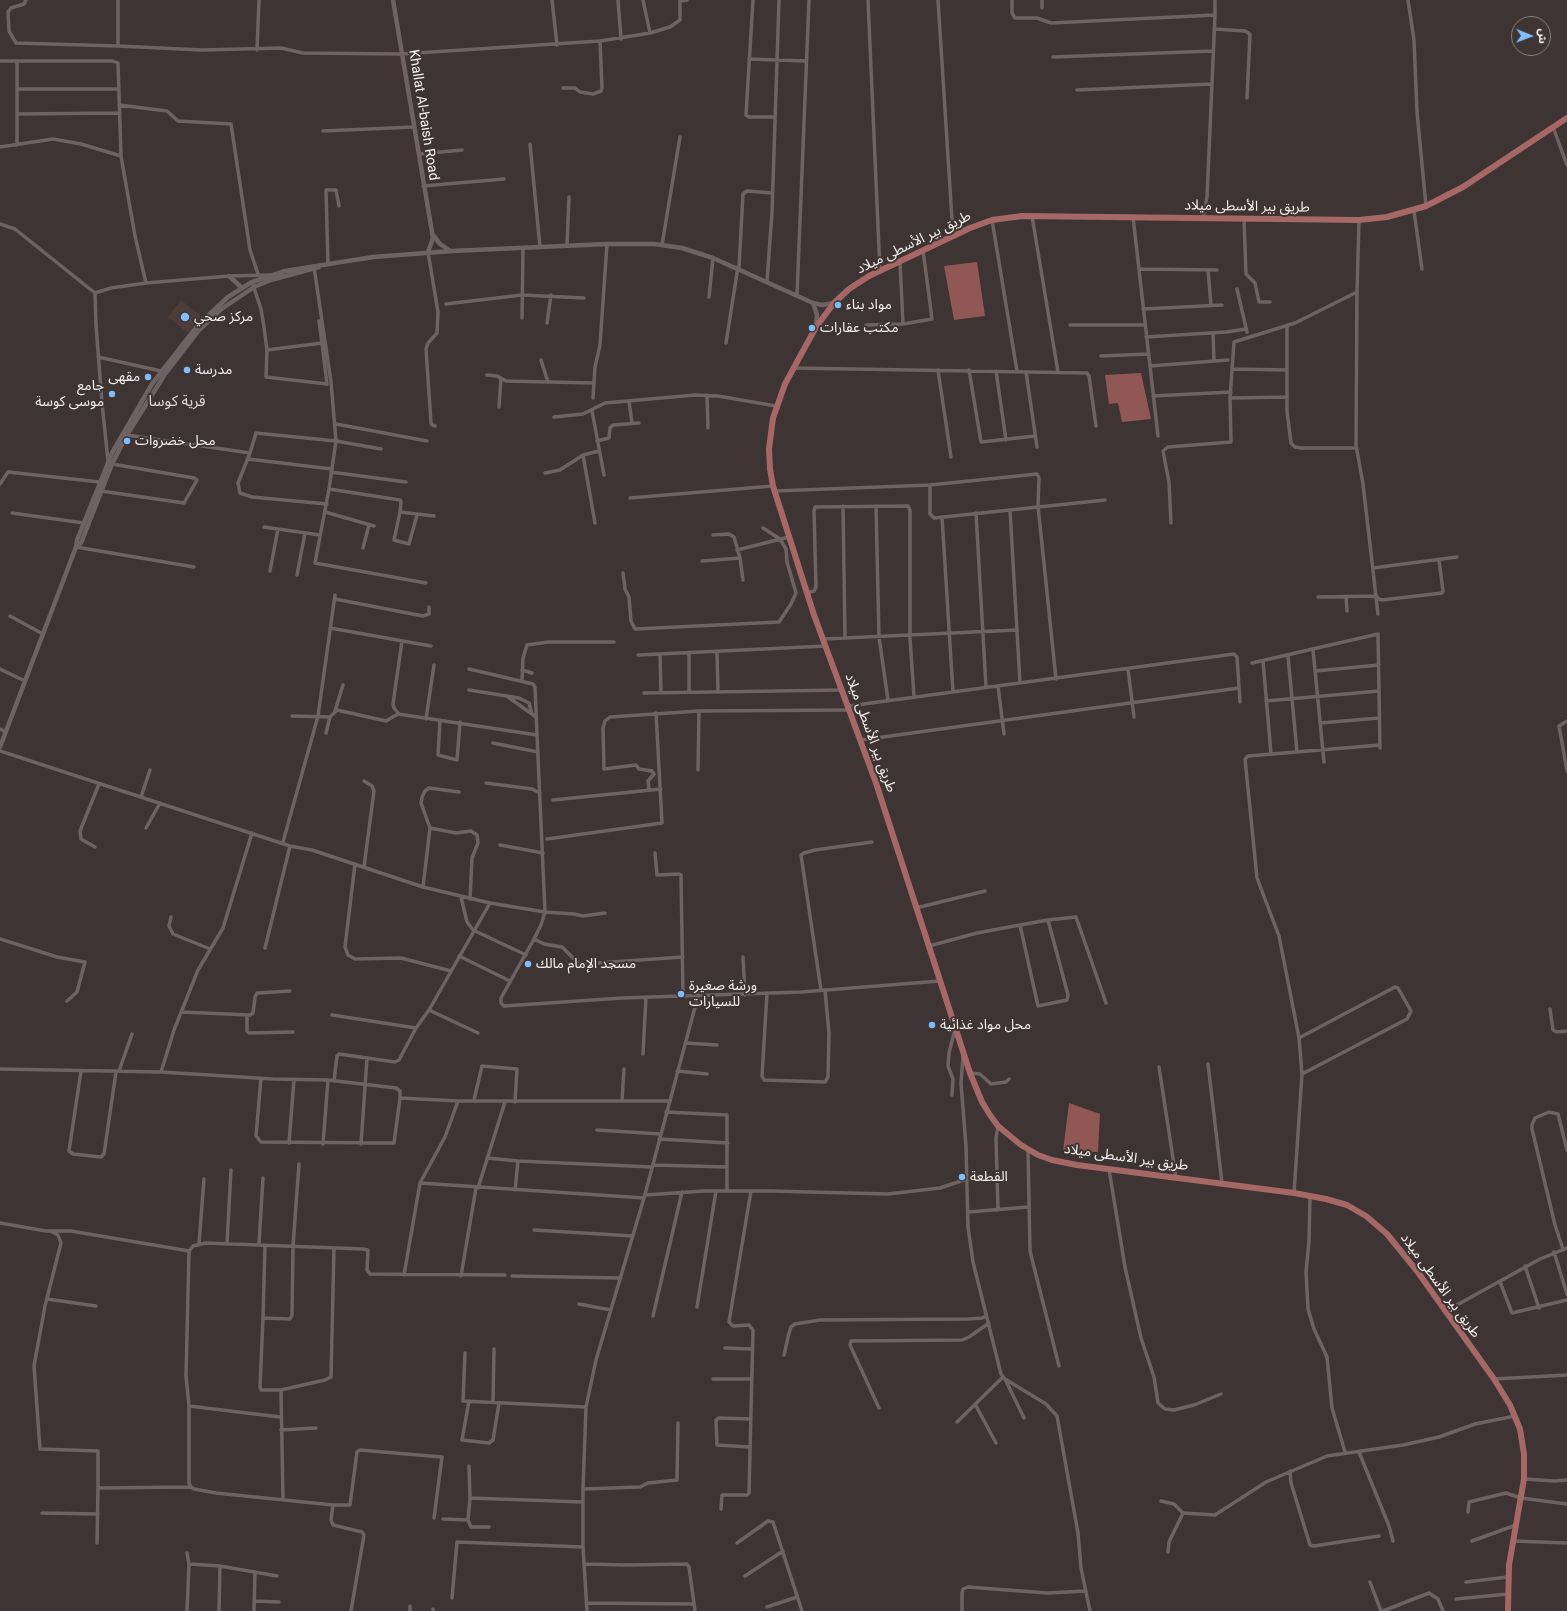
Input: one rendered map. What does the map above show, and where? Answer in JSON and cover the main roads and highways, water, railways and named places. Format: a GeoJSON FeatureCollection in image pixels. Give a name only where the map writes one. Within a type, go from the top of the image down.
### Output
{"type":"FeatureCollection","features":[{"type":"Feature","properties":{"kind":"main road","name":"طريق بير الأسطى ميلاد"},"geometry":{"type":"LineString","coordinates":[[1508,1611],[1508,1577],[1524,1479],[1524,1454],[1520,1429],[1510,1405],[1494,1379],[1407,1257],[1379,1226],[1366,1216],[1347,1205],[1310,1196],[1222,1183],[1109,1170],[1063,1163],[1028,1150],[998,1126],[982,1102],[963,1053],[861,740],[806,593],[774,489],[770,469],[769,448],[770,430],[776,406],[793,368],[816,327],[834,303],[859,282],[953,235],[992,220],[1032,216],[1359,220],[1387,217],[1414,211],[1463,187],[1567,118]]}},
{"type":"Feature","properties":{"kind":"place","name":"مواد بناء"},"geometry":{"type":"Point","coordinates":[838,305]}},
{"type":"Feature","properties":{"kind":"place","name":"مركز صحي"},"geometry":{"type":"Point","coordinates":[185,317]}},
{"type":"Feature","properties":{"kind":"place","name":"مكتب عقارات"},"geometry":{"type":"Point","coordinates":[812,328]}},
{"type":"Feature","properties":{"kind":"place","name":"مدرسة"},"geometry":{"type":"Point","coordinates":[187,370]}},
{"type":"Feature","properties":{"kind":"place","name":"مقهى"},"geometry":{"type":"Point","coordinates":[148,377]}},
{"type":"Feature","properties":{"kind":"place","name":"جامع موسى كوسة"},"geometry":{"type":"Point","coordinates":[112,394]}},
{"type":"Feature","properties":{"kind":"place","name":"محل خضروات"},"geometry":{"type":"Point","coordinates":[127,441]}},
{"type":"Feature","properties":{"kind":"place","name":"مسجد الإمام مالك"},"geometry":{"type":"Point","coordinates":[528,964]}},
{"type":"Feature","properties":{"kind":"place","name":"ورشة صغيرة للسيارات"},"geometry":{"type":"Point","coordinates":[681,994]}},
{"type":"Feature","properties":{"kind":"place","name":"محل مواد غذائية"},"geometry":{"type":"Point","coordinates":[932,1025]}},
{"type":"Feature","properties":{"kind":"place","name":"القطعة"},"geometry":{"type":"Point","coordinates":[962,1177]}},
{"type":"Feature","properties":{"kind":"district","name":"قرية كوسا"},"geometry":{"type":"Point","coordinates":[177,402]}}]}
